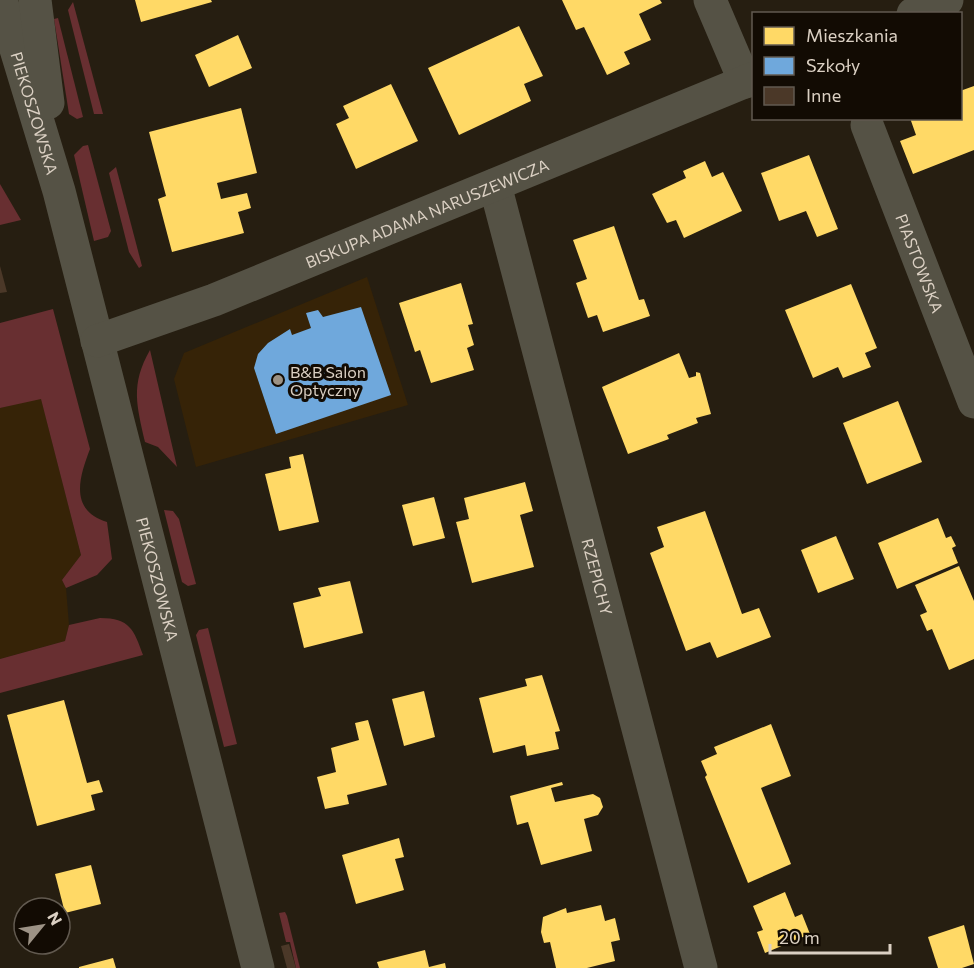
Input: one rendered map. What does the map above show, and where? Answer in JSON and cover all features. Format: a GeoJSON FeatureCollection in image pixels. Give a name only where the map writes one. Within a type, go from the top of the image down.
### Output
{"type":"FeatureCollection","features":[{"type":"Feature","properties":{"kind":"street","name":"PIEKOSZOWSKA"},"geometry":{"type":"LineString","coordinates":[[1,0],[59,191],[258,968]]}},
{"type":"Feature","properties":{"kind":"street","name":"PIEKOSZOWSKA"},"geometry":{"type":"LineString","coordinates":[[35,0],[59,191]]}},
{"type":"Feature","properties":{"kind":"street"},"geometry":{"type":"LineString","coordinates":[[918,12],[947,0]]}},
{"type":"Feature","properties":{"kind":"street"},"geometry":{"type":"LineString","coordinates":[[713,6],[749,80]]}},
{"type":"Feature","properties":{"kind":"street","name":"BISKUPA ADAMA NARUSZEWICZA"},"geometry":{"type":"LineString","coordinates":[[98,341],[214,300],[749,80]]}},
{"type":"Feature","properties":{"kind":"street","name":"PIASTOWSKA"},"geometry":{"type":"LineString","coordinates":[[867,125],[974,402]]}},
{"type":"Feature","properties":{"kind":"street","name":"RZEPICHY"},"geometry":{"type":"LineString","coordinates":[[495,185],[701,968]]}},
{"type":"Feature","properties":{"kind":"shaded area"},"geometry":{"type":"Polygon","coordinates":[[[73,2],[103,114],[94,114],[68,10],[73,2]]]}},
{"type":"Feature","properties":{"kind":"shaded area"},"geometry":{"type":"Polygon","coordinates":[[[58,18],[83,117],[77,119],[69,114],[54,19],[58,18]]]}},
{"type":"Feature","properties":{"kind":"shaded area"},"geometry":{"type":"Polygon","coordinates":[[[88,145],[111,231],[108,237],[94,241],[74,155],[83,146],[88,145]]]}},
{"type":"Feature","properties":{"kind":"shaded area"},"geometry":{"type":"Polygon","coordinates":[[[116,167],[142,266],[139,268],[129,252],[109,173],[116,167]]]}},
{"type":"Feature","properties":{"kind":"shaded area"},"geometry":{"type":"Polygon","coordinates":[[[0,184],[21,220],[0,225],[0,184]]]}},
{"type":"Feature","properties":{"kind":"shaded area"},"geometry":{"type":"Polygon","coordinates":[[[367,277],[408,405],[196,467],[174,379],[184,353],[367,277]]]}},
{"type":"Feature","properties":{"kind":"shaded area"},"geometry":{"type":"Polygon","coordinates":[[[53,309],[90,449],[81,482],[82,501],[95,517],[107,522],[112,559],[97,575],[66,588],[62,580],[81,555],[41,399],[0,408],[0,323],[53,309]]]}},
{"type":"Feature","properties":{"kind":"shaded area"},"geometry":{"type":"Polygon","coordinates":[[[150,350],[177,467],[158,447],[145,442],[137,396],[140,374],[150,350]]]}},
{"type":"Feature","properties":{"kind":"shaded area"},"geometry":{"type":"Polygon","coordinates":[[[41,398],[81,555],[62,580],[66,588],[69,625],[65,641],[0,659],[0,408],[41,398]]]}},
{"type":"Feature","properties":{"kind":"shaded area"},"geometry":{"type":"Polygon","coordinates":[[[164,510],[173,511],[179,519],[196,584],[188,586],[182,582],[164,510]]]}},
{"type":"Feature","properties":{"kind":"shaded area"},"geometry":{"type":"Polygon","coordinates":[[[100,618],[118,620],[129,627],[143,655],[0,693],[0,659],[65,641],[69,625],[100,618]]]}},
{"type":"Feature","properties":{"kind":"shaded area"},"geometry":{"type":"Polygon","coordinates":[[[208,628],[237,744],[224,747],[196,635],[199,630],[208,628]]]}},
{"type":"Feature","properties":{"kind":"shaded area"},"geometry":{"type":"Polygon","coordinates":[[[285,912],[300,968],[296,968],[290,942],[286,942],[279,913],[285,912]]]}},
{"type":"Feature","properties":{"kind":"building: Mieszkania"},"geometry":{"type":"Polygon","coordinates":[[[135,0],[211,0],[212,2],[141,22],[135,0]]]}},
{"type":"Feature","properties":{"kind":"building: Mieszkania"},"geometry":{"type":"Polygon","coordinates":[[[562,0],[660,0],[662,3],[639,14],[651,40],[624,52],[630,64],[607,75],[584,27],[576,30],[562,0]]]}},
{"type":"Feature","properties":{"kind":"building: Mieszkania"},"geometry":{"type":"Polygon","coordinates":[[[519,26],[543,76],[524,84],[531,101],[459,135],[428,68],[519,26]]]}},
{"type":"Feature","properties":{"kind":"building: Mieszkania"},"geometry":{"type":"Polygon","coordinates":[[[238,35],[252,68],[209,87],[195,55],[238,35]]]}},
{"type":"Feature","properties":{"kind":"building: Mieszkania"},"geometry":{"type":"Polygon","coordinates":[[[391,84],[418,141],[356,169],[336,124],[349,118],[343,106],[391,84]]]}},
{"type":"Feature","properties":{"kind":"building: Mieszkania"},"geometry":{"type":"Polygon","coordinates":[[[974,86],[974,150],[913,174],[900,141],[916,135],[911,120],[962,120],[962,90],[974,86]]]}},
{"type":"Feature","properties":{"kind":"building: Mieszkania"},"geometry":{"type":"Polygon","coordinates":[[[241,108],[257,173],[217,183],[221,199],[247,193],[251,208],[238,212],[244,233],[172,252],[158,199],[166,196],[149,132],[241,108]]]}},
{"type":"Feature","properties":{"kind":"building: Mieszkania"},"geometry":{"type":"Polygon","coordinates":[[[809,155],[838,229],[817,237],[806,211],[779,221],[761,173],[809,155]]]}},
{"type":"Feature","properties":{"kind":"building: Mieszkania"},"geometry":{"type":"Polygon","coordinates":[[[705,161],[712,177],[723,172],[742,211],[684,238],[676,220],[667,223],[652,194],[686,178],[683,171],[705,161]]]}},
{"type":"Feature","properties":{"kind":"building: Mieszkania"},"geometry":{"type":"Polygon","coordinates":[[[614,226],[639,300],[644,299],[650,316],[603,332],[597,315],[588,318],[576,283],[587,279],[573,240],[614,226]]]}},
{"type":"Feature","properties":{"kind":"building: Mieszkania"},"geometry":{"type":"Polygon","coordinates":[[[461,283],[473,324],[468,325],[474,345],[467,348],[474,370],[431,383],[420,350],[415,352],[399,303],[461,283]]]}},
{"type":"Feature","properties":{"kind":"building: Mieszkania"},"geometry":{"type":"Polygon","coordinates":[[[851,284],[877,348],[865,353],[871,367],[843,378],[838,367],[813,378],[785,310],[851,284]]]}},
{"type":"Feature","properties":{"kind":"building: Mieszkania"},"geometry":{"type":"Polygon","coordinates":[[[679,353],[689,378],[696,376],[696,372],[700,373],[711,414],[696,418],[698,423],[667,435],[669,439],[628,454],[602,387],[679,353]]]}},
{"type":"Feature","properties":{"kind":"building: Mieszkania"},"geometry":{"type":"Polygon","coordinates":[[[898,401],[922,462],[867,484],[843,423],[898,401]]]}},
{"type":"Feature","properties":{"kind":"building: Mieszkania"},"geometry":{"type":"Polygon","coordinates":[[[303,454],[319,522],[279,531],[265,474],[291,468],[289,457],[303,454]]]}},
{"type":"Feature","properties":{"kind":"building: Mieszkania"},"geometry":{"type":"Polygon","coordinates":[[[525,482],[533,511],[520,515],[534,567],[472,583],[456,522],[469,519],[464,498],[525,482]]]}},
{"type":"Feature","properties":{"kind":"building: Mieszkania"},"geometry":{"type":"Polygon","coordinates":[[[434,497],[445,538],[413,546],[402,505],[434,497]]]}},
{"type":"Feature","properties":{"kind":"building: Mieszkania"},"geometry":{"type":"Polygon","coordinates":[[[705,511],[742,614],[759,608],[771,637],[717,658],[710,642],[686,651],[650,553],[664,547],[657,527],[705,511]]]}},
{"type":"Feature","properties":{"kind":"building: Mieszkania"},"geometry":{"type":"Polygon","coordinates":[[[938,518],[946,538],[951,536],[956,546],[952,548],[958,563],[897,589],[878,543],[938,518]]]}},
{"type":"Feature","properties":{"kind":"building: Mieszkania"},"geometry":{"type":"Polygon","coordinates":[[[836,536],[854,579],[818,593],[801,550],[836,536]]]}},
{"type":"Feature","properties":{"kind":"building: Mieszkania"},"geometry":{"type":"Polygon","coordinates":[[[959,566],[974,601],[974,659],[949,670],[932,629],[927,631],[920,615],[927,612],[915,585],[959,566]]]}},
{"type":"Feature","properties":{"kind":"building: Mieszkania"},"geometry":{"type":"Polygon","coordinates":[[[350,581],[363,633],[304,648],[293,603],[321,596],[318,588],[350,581]]]}},
{"type":"Feature","properties":{"kind":"building: Mieszkania"},"geometry":{"type":"Polygon","coordinates":[[[542,675],[560,731],[555,732],[559,749],[527,756],[525,745],[493,753],[479,698],[527,686],[525,679],[542,675]]]}},
{"type":"Feature","properties":{"kind":"building: Mieszkania"},"geometry":{"type":"Polygon","coordinates":[[[424,691],[435,737],[404,746],[392,699],[424,691]]]}},
{"type":"Feature","properties":{"kind":"building: Mieszkania"},"geometry":{"type":"Polygon","coordinates":[[[64,700],[87,783],[99,780],[103,792],[91,795],[95,810],[37,826],[7,715],[64,700]]]}},
{"type":"Feature","properties":{"kind":"building: Mieszkania"},"geometry":{"type":"Polygon","coordinates":[[[368,720],[387,785],[347,795],[349,804],[325,809],[317,777],[336,772],[331,748],[359,740],[355,723],[368,720]]]}},
{"type":"Feature","properties":{"kind":"building: Mieszkania"},"geometry":{"type":"Polygon","coordinates":[[[771,724],[791,776],[761,788],[791,864],[748,883],[705,777],[707,775],[701,761],[717,754],[714,747],[771,724]]]}},
{"type":"Feature","properties":{"kind":"building: Mieszkania"},"geometry":{"type":"Polygon","coordinates":[[[562,782],[563,785],[551,788],[555,802],[593,794],[600,798],[603,807],[598,815],[584,819],[592,851],[541,865],[528,822],[517,825],[510,796],[562,782]]]}},
{"type":"Feature","properties":{"kind":"building: Mieszkania"},"geometry":{"type":"Polygon","coordinates":[[[399,838],[404,857],[395,859],[404,890],[356,904],[342,855],[399,838]]]}},
{"type":"Feature","properties":{"kind":"building: Mieszkania"},"geometry":{"type":"Polygon","coordinates":[[[91,865],[101,904],[72,911],[72,896],[61,896],[55,874],[91,865]]]}},
{"type":"Feature","properties":{"kind":"building: Mieszkania"},"geometry":{"type":"Polygon","coordinates":[[[785,892],[795,917],[802,914],[810,934],[765,953],[757,932],[763,930],[753,906],[785,892]]]}},
{"type":"Feature","properties":{"kind":"building: Mieszkania"},"geometry":{"type":"Polygon","coordinates":[[[601,905],[605,921],[615,918],[620,940],[611,942],[615,961],[587,968],[556,968],[550,942],[544,943],[541,932],[543,917],[566,908],[567,913],[601,905]]]}},
{"type":"Feature","properties":{"kind":"building: Mieszkania"},"geometry":{"type":"Polygon","coordinates":[[[964,925],[974,964],[962,968],[938,968],[928,937],[964,925]]]}},
{"type":"Feature","properties":{"kind":"building: Mieszkania"},"geometry":{"type":"Polygon","coordinates":[[[425,950],[429,967],[445,963],[446,968],[379,968],[377,962],[425,950]]]}},
{"type":"Feature","properties":{"kind":"building: Mieszkania"},"geometry":{"type":"Polygon","coordinates":[[[113,958],[116,968],[79,968],[79,967],[113,958]]]}},
{"type":"Feature","properties":{"kind":"building: Szkoły"},"geometry":{"type":"Polygon","coordinates":[[[361,307],[391,395],[276,434],[254,368],[258,354],[268,343],[290,329],[292,335],[311,328],[306,313],[318,310],[323,317],[361,307]]]}},
{"type":"Feature","properties":{"kind":"building: Inne"},"geometry":{"type":"Polygon","coordinates":[[[0,266],[7,292],[0,293],[0,266]]]}},
{"type":"Feature","properties":{"kind":"building: Inne"},"geometry":{"type":"Polygon","coordinates":[[[289,944],[296,968],[287,968],[281,946],[289,944]]]}},
{"type":"Feature","properties":{"kind":"place","name":"B&B Salon Optyczny"},"geometry":{"type":"Point","coordinates":[278,380]}}]}
